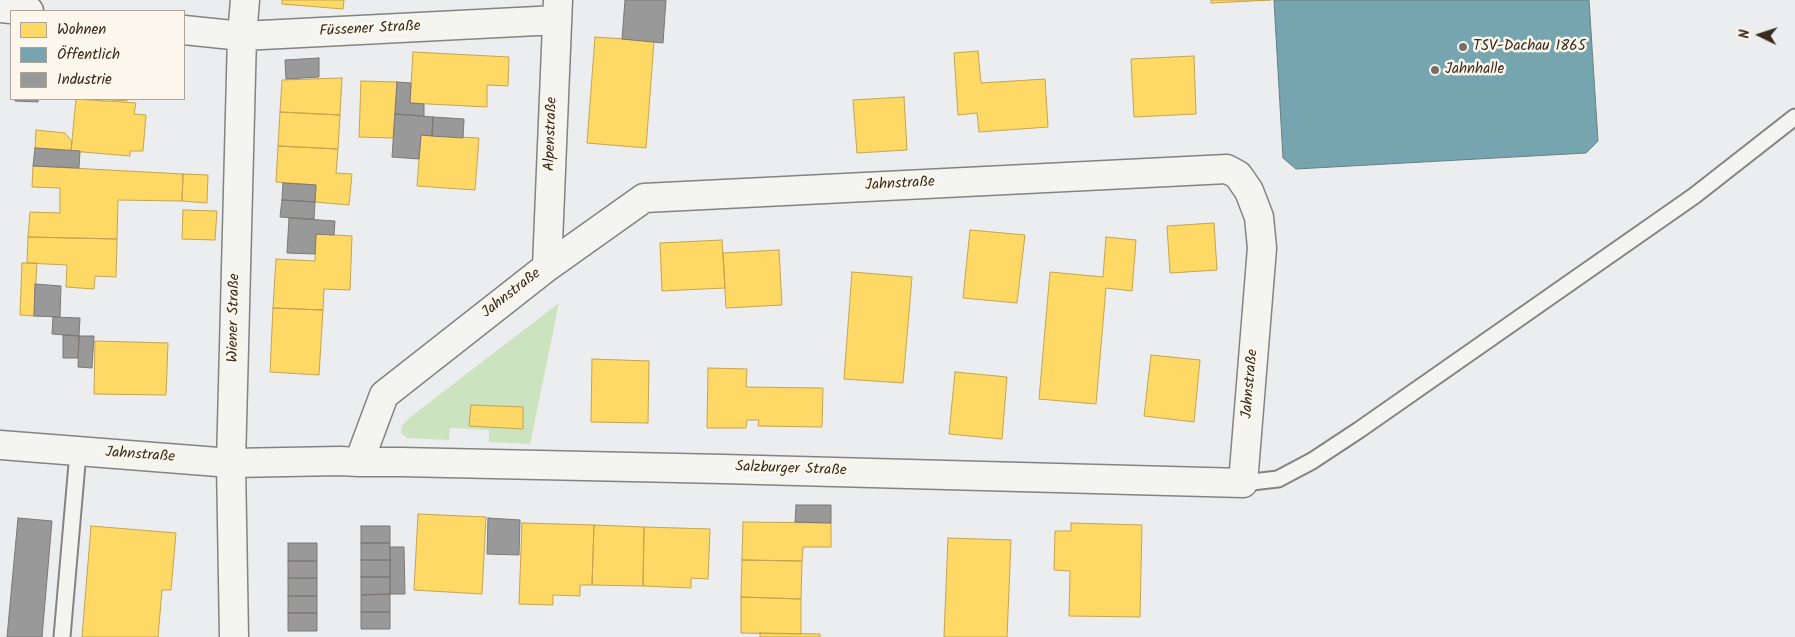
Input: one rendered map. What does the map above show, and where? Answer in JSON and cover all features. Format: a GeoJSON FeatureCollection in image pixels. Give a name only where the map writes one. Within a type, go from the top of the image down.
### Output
{"type":"FeatureCollection","features":[{"type":"Feature","properties":{"kind":"street","name":"Wiener Straße"},"geometry":{"type":"LineString","coordinates":[[234,637],[231,463],[242,36],[245,0]]}},
{"type":"Feature","properties":{"kind":"street"},"geometry":{"type":"LineString","coordinates":[[0,8],[19,10]]}},
{"type":"Feature","properties":{"kind":"street","name":"Füssener Straße"},"geometry":{"type":"LineString","coordinates":[[185,30],[242,36],[558,10]]}},
{"type":"Feature","properties":{"kind":"street","name":"Alpenstraße"},"geometry":{"type":"LineString","coordinates":[[547,267],[558,10]]}},
{"type":"Feature","properties":{"kind":"street","name":"Jahnstraße"},"geometry":{"type":"LineString","coordinates":[[0,445],[231,463],[349,462],[384,395],[547,267],[644,198],[1227,169],[1238,174],[1249,191],[1259,217],[1262,248],[1243,483]]}},
{"type":"Feature","properties":{"kind":"street","name":"Salzburger Straße"},"geometry":{"type":"LineString","coordinates":[[349,462],[714,468],[1243,483]]}},
{"type":"Feature","properties":{"kind":"lane"},"geometry":{"type":"LineString","coordinates":[[1243,483],[1278,479],[1312,461],[1694,196],[1795,116]]}},
{"type":"Feature","properties":{"kind":"lane"},"geometry":{"type":"LineString","coordinates":[[62,637],[78,452]]}},
{"type":"Feature","properties":{"kind":"green space"},"geometry":{"type":"Polygon","coordinates":[[[559,303],[530,444],[489,442],[489,430],[450,428],[449,440],[407,438],[401,433],[402,426],[409,418],[559,303]]]}},
{"type":"Feature","properties":{"kind":"building: Wohnen"},"geometry":{"type":"Polygon","coordinates":[[[282,0],[344,0],[343,9],[282,4],[282,0]]]}},
{"type":"Feature","properties":{"kind":"building: Wohnen"},"geometry":{"type":"Polygon","coordinates":[[[1211,0],[1271,0],[1211,3],[1211,0]]]}},
{"type":"Feature","properties":{"kind":"building: Wohnen"},"geometry":{"type":"Polygon","coordinates":[[[595,37],[654,41],[646,148],[587,143],[595,37]]]}},
{"type":"Feature","properties":{"kind":"building: Wohnen"},"geometry":{"type":"Polygon","coordinates":[[[978,51],[981,83],[1045,79],[1048,127],[979,132],[977,113],[958,115],[954,53],[978,51]]]}},
{"type":"Feature","properties":{"kind":"building: Wohnen"},"geometry":{"type":"Polygon","coordinates":[[[413,52],[509,57],[508,86],[487,85],[487,107],[410,103],[413,52]]]}},
{"type":"Feature","properties":{"kind":"building: Wohnen"},"geometry":{"type":"Polygon","coordinates":[[[1194,56],[1196,114],[1134,117],[1131,59],[1194,56]]]}},
{"type":"Feature","properties":{"kind":"building: Wohnen"},"geometry":{"type":"Polygon","coordinates":[[[342,78],[340,115],[280,112],[282,80],[342,78]]]}},
{"type":"Feature","properties":{"kind":"building: Wohnen"},"geometry":{"type":"Polygon","coordinates":[[[361,81],[397,82],[393,138],[359,137],[361,81]]]}},
{"type":"Feature","properties":{"kind":"building: Wohnen"},"geometry":{"type":"Polygon","coordinates":[[[904,97],[907,150],[857,153],[853,100],[904,97]]]}},
{"type":"Feature","properties":{"kind":"building: Wohnen"},"geometry":{"type":"Polygon","coordinates":[[[76,100],[136,103],[134,114],[146,115],[143,151],[130,151],[130,156],[71,151],[76,100]]]}},
{"type":"Feature","properties":{"kind":"building: Wohnen"},"geometry":{"type":"Polygon","coordinates":[[[280,112],[340,115],[338,149],[278,146],[280,112]]]}},
{"type":"Feature","properties":{"kind":"building: Wohnen"},"geometry":{"type":"Polygon","coordinates":[[[36,130],[65,133],[72,142],[71,151],[35,148],[36,130]]]}},
{"type":"Feature","properties":{"kind":"building: Wohnen"},"geometry":{"type":"Polygon","coordinates":[[[421,135],[479,138],[475,190],[417,186],[421,135]]]}},
{"type":"Feature","properties":{"kind":"building: Wohnen"},"geometry":{"type":"Polygon","coordinates":[[[278,146],[338,149],[336,173],[352,174],[349,205],[315,202],[316,185],[276,182],[278,146]]]}},
{"type":"Feature","properties":{"kind":"building: Wohnen"},"geometry":{"type":"Polygon","coordinates":[[[33,166],[183,174],[182,201],[118,200],[117,239],[28,237],[30,212],[60,213],[60,188],[32,187],[33,166]]]}},
{"type":"Feature","properties":{"kind":"building: Wohnen"},"geometry":{"type":"Polygon","coordinates":[[[183,174],[208,175],[207,203],[182,201],[183,174]]]}},
{"type":"Feature","properties":{"kind":"building: Wohnen"},"geometry":{"type":"Polygon","coordinates":[[[183,210],[217,211],[215,240],[182,239],[183,210]]]}},
{"type":"Feature","properties":{"kind":"building: Wohnen"},"geometry":{"type":"Polygon","coordinates":[[[1214,223],[1217,270],[1170,273],[1167,226],[1214,223]]]}},
{"type":"Feature","properties":{"kind":"building: Wohnen"},"geometry":{"type":"Polygon","coordinates":[[[970,230],[1025,235],[1017,303],[963,298],[970,230]]]}},
{"type":"Feature","properties":{"kind":"building: Wohnen"},"geometry":{"type":"Polygon","coordinates":[[[316,234],[352,236],[350,290],[324,289],[323,310],[273,308],[276,259],[315,261],[316,234]]]}},
{"type":"Feature","properties":{"kind":"building: Wohnen"},"geometry":{"type":"Polygon","coordinates":[[[28,237],[117,239],[116,277],[95,276],[94,289],[66,287],[67,265],[27,263],[28,237]]]}},
{"type":"Feature","properties":{"kind":"building: Wohnen"},"geometry":{"type":"Polygon","coordinates":[[[1106,237],[1136,240],[1132,291],[1106,288],[1096,404],[1039,399],[1050,272],[1103,277],[1106,237]]]}},
{"type":"Feature","properties":{"kind":"building: Wohnen"},"geometry":{"type":"Polygon","coordinates":[[[722,240],[725,288],[662,291],[660,243],[722,240]]]}},
{"type":"Feature","properties":{"kind":"building: Wohnen"},"geometry":{"type":"Polygon","coordinates":[[[779,250],[782,305],[726,308],[723,253],[779,250]]]}},
{"type":"Feature","properties":{"kind":"building: Wohnen"},"geometry":{"type":"Polygon","coordinates":[[[22,263],[37,263],[34,316],[20,315],[22,263]]]}},
{"type":"Feature","properties":{"kind":"building: Wohnen"},"geometry":{"type":"Polygon","coordinates":[[[852,272],[912,277],[903,383],[844,379],[852,272]]]}},
{"type":"Feature","properties":{"kind":"building: Wohnen"},"geometry":{"type":"Polygon","coordinates":[[[273,308],[323,310],[319,375],[270,372],[273,308]]]}},
{"type":"Feature","properties":{"kind":"building: Wohnen"},"geometry":{"type":"Polygon","coordinates":[[[95,341],[168,343],[166,395],[94,394],[95,341]]]}},
{"type":"Feature","properties":{"kind":"building: Wohnen"},"geometry":{"type":"Polygon","coordinates":[[[1151,355],[1200,360],[1194,422],[1144,416],[1151,355]]]}},
{"type":"Feature","properties":{"kind":"building: Wohnen"},"geometry":{"type":"Polygon","coordinates":[[[592,359],[649,361],[648,423],[591,422],[592,359]]]}},
{"type":"Feature","properties":{"kind":"building: Wohnen"},"geometry":{"type":"Polygon","coordinates":[[[708,368],[747,369],[746,387],[823,388],[822,427],[758,426],[759,420],[747,420],[746,428],[707,428],[708,368]]]}},
{"type":"Feature","properties":{"kind":"building: Wohnen"},"geometry":{"type":"Polygon","coordinates":[[[955,372],[1007,377],[1002,439],[949,434],[955,372]]]}},
{"type":"Feature","properties":{"kind":"building: Wohnen"},"geometry":{"type":"Polygon","coordinates":[[[471,405],[523,407],[523,429],[469,426],[471,405]]]}},
{"type":"Feature","properties":{"kind":"building: Wohnen"},"geometry":{"type":"Polygon","coordinates":[[[418,514],[486,517],[482,594],[414,590],[418,514]]]}},
{"type":"Feature","properties":{"kind":"building: Wohnen"},"geometry":{"type":"Polygon","coordinates":[[[743,522],[831,523],[831,547],[803,547],[802,561],[742,560],[743,522]]]}},
{"type":"Feature","properties":{"kind":"building: Wohnen"},"geometry":{"type":"Polygon","coordinates":[[[522,523],[594,525],[592,585],[580,585],[580,596],[553,595],[553,605],[519,604],[522,523]]]}},
{"type":"Feature","properties":{"kind":"building: Wohnen"},"geometry":{"type":"Polygon","coordinates":[[[1071,523],[1142,525],[1140,617],[1069,616],[1070,571],[1054,570],[1055,531],[1071,531],[1071,523]]]}},
{"type":"Feature","properties":{"kind":"building: Wohnen"},"geometry":{"type":"Polygon","coordinates":[[[594,525],[644,527],[643,586],[592,585],[594,525]]]}},
{"type":"Feature","properties":{"kind":"building: Wohnen"},"geometry":{"type":"Polygon","coordinates":[[[91,526],[176,533],[171,590],[162,590],[158,637],[82,637],[91,526]]]}},
{"type":"Feature","properties":{"kind":"building: Wohnen"},"geometry":{"type":"Polygon","coordinates":[[[644,527],[710,529],[708,579],[691,578],[691,588],[643,586],[644,527]]]}},
{"type":"Feature","properties":{"kind":"building: Wohnen"},"geometry":{"type":"Polygon","coordinates":[[[948,538],[1011,540],[1007,637],[944,637],[948,538]]]}},
{"type":"Feature","properties":{"kind":"building: Wohnen"},"geometry":{"type":"Polygon","coordinates":[[[742,560],[802,561],[801,599],[741,597],[742,560]]]}},
{"type":"Feature","properties":{"kind":"building: Wohnen"},"geometry":{"type":"Polygon","coordinates":[[[741,597],[801,599],[801,634],[741,633],[741,597]]]}},
{"type":"Feature","properties":{"kind":"building: Wohnen"},"geometry":{"type":"Polygon","coordinates":[[[760,633],[820,634],[820,637],[760,637],[760,633]]]}},
{"type":"Feature","properties":{"kind":"building: Öffentlich","name":"Jahnhalle"},"geometry":{"type":"Polygon","coordinates":[[[1274,0],[1589,0],[1598,141],[1586,153],[1296,169],[1283,158],[1274,0]]]}},
{"type":"Feature","properties":{"kind":"building: Industrie"},"geometry":{"type":"Polygon","coordinates":[[[625,0],[666,0],[663,43],[622,39],[625,0]]]}},
{"type":"Feature","properties":{"kind":"building: Industrie"},"geometry":{"type":"Polygon","coordinates":[[[319,58],[319,77],[286,79],[285,60],[319,58]]]}},
{"type":"Feature","properties":{"kind":"building: Industrie"},"geometry":{"type":"Polygon","coordinates":[[[397,82],[411,83],[410,103],[424,104],[424,116],[395,114],[397,82]]]}},
{"type":"Feature","properties":{"kind":"building: Industrie"},"geometry":{"type":"Polygon","coordinates":[[[38,100],[38,102],[15,101],[38,100]]]}},
{"type":"Feature","properties":{"kind":"building: Industrie"},"geometry":{"type":"Polygon","coordinates":[[[395,114],[433,117],[432,136],[421,135],[419,159],[392,157],[395,114]]]}},
{"type":"Feature","properties":{"kind":"building: Industrie"},"geometry":{"type":"Polygon","coordinates":[[[433,117],[464,119],[463,138],[432,136],[433,117]]]}},
{"type":"Feature","properties":{"kind":"building: Industrie"},"geometry":{"type":"Polygon","coordinates":[[[35,148],[80,151],[79,168],[33,166],[35,148]]]}},
{"type":"Feature","properties":{"kind":"building: Industrie"},"geometry":{"type":"Polygon","coordinates":[[[283,183],[316,185],[315,202],[282,200],[283,183]]]}},
{"type":"Feature","properties":{"kind":"building: Industrie"},"geometry":{"type":"Polygon","coordinates":[[[282,200],[315,202],[314,219],[280,217],[282,200]]]}},
{"type":"Feature","properties":{"kind":"building: Industrie"},"geometry":{"type":"Polygon","coordinates":[[[289,218],[335,221],[334,235],[316,234],[315,254],[287,253],[289,218]]]}},
{"type":"Feature","properties":{"kind":"building: Industrie"},"geometry":{"type":"Polygon","coordinates":[[[35,284],[61,286],[60,317],[34,316],[35,284]]]}},
{"type":"Feature","properties":{"kind":"building: Industrie"},"geometry":{"type":"Polygon","coordinates":[[[53,317],[80,318],[79,336],[52,334],[53,317]]]}},
{"type":"Feature","properties":{"kind":"building: Industrie"},"geometry":{"type":"Polygon","coordinates":[[[63,335],[79,336],[78,358],[63,358],[63,335]]]}},
{"type":"Feature","properties":{"kind":"building: Industrie"},"geometry":{"type":"Polygon","coordinates":[[[79,336],[94,336],[92,368],[78,367],[79,336]]]}},
{"type":"Feature","properties":{"kind":"building: Industrie"},"geometry":{"type":"Polygon","coordinates":[[[796,505],[831,505],[831,523],[795,522],[796,505]]]}},
{"type":"Feature","properties":{"kind":"building: Industrie"},"geometry":{"type":"Polygon","coordinates":[[[18,518],[52,521],[42,637],[7,637],[18,518]]]}},
{"type":"Feature","properties":{"kind":"building: Industrie"},"geometry":{"type":"Polygon","coordinates":[[[488,518],[520,520],[519,555],[487,554],[488,518]]]}},
{"type":"Feature","properties":{"kind":"building: Industrie"},"geometry":{"type":"Polygon","coordinates":[[[361,526],[390,526],[390,543],[361,543],[361,526]]]}},
{"type":"Feature","properties":{"kind":"building: Industrie"},"geometry":{"type":"Polygon","coordinates":[[[288,543],[317,543],[317,561],[288,561],[288,543]]]}},
{"type":"Feature","properties":{"kind":"building: Industrie"},"geometry":{"type":"Polygon","coordinates":[[[361,543],[390,543],[390,560],[361,560],[361,543]]]}},
{"type":"Feature","properties":{"kind":"building: Industrie"},"geometry":{"type":"Polygon","coordinates":[[[390,547],[404,547],[405,594],[390,594],[390,547]]]}},
{"type":"Feature","properties":{"kind":"building: Industrie"},"geometry":{"type":"Polygon","coordinates":[[[361,560],[390,560],[390,577],[361,577],[361,560]]]}},
{"type":"Feature","properties":{"kind":"building: Industrie"},"geometry":{"type":"Polygon","coordinates":[[[288,561],[317,561],[317,578],[288,578],[288,561]]]}},
{"type":"Feature","properties":{"kind":"building: Industrie"},"geometry":{"type":"Polygon","coordinates":[[[361,577],[390,577],[390,594],[361,595],[361,577]]]}},
{"type":"Feature","properties":{"kind":"building: Industrie"},"geometry":{"type":"Polygon","coordinates":[[[288,578],[317,578],[317,596],[288,596],[288,578]]]}},
{"type":"Feature","properties":{"kind":"building: Industrie"},"geometry":{"type":"Polygon","coordinates":[[[390,594],[390,612],[361,612],[361,595],[390,594]]]}},
{"type":"Feature","properties":{"kind":"building: Industrie"},"geometry":{"type":"Polygon","coordinates":[[[288,596],[317,596],[317,613],[288,613],[288,596]]]}},
{"type":"Feature","properties":{"kind":"building: Industrie"},"geometry":{"type":"Polygon","coordinates":[[[361,612],[390,612],[390,629],[361,629],[361,612]]]}},
{"type":"Feature","properties":{"kind":"building: Industrie"},"geometry":{"type":"Polygon","coordinates":[[[288,613],[317,613],[317,631],[288,631],[288,613]]]}},
{"type":"Feature","properties":{"kind":"place","name":"TSV-Dachau 1865"},"geometry":{"type":"Point","coordinates":[1463,47]}},
{"type":"Feature","properties":{"kind":"place","name":"Jahnhalle"},"geometry":{"type":"Point","coordinates":[1435,70]}}]}
